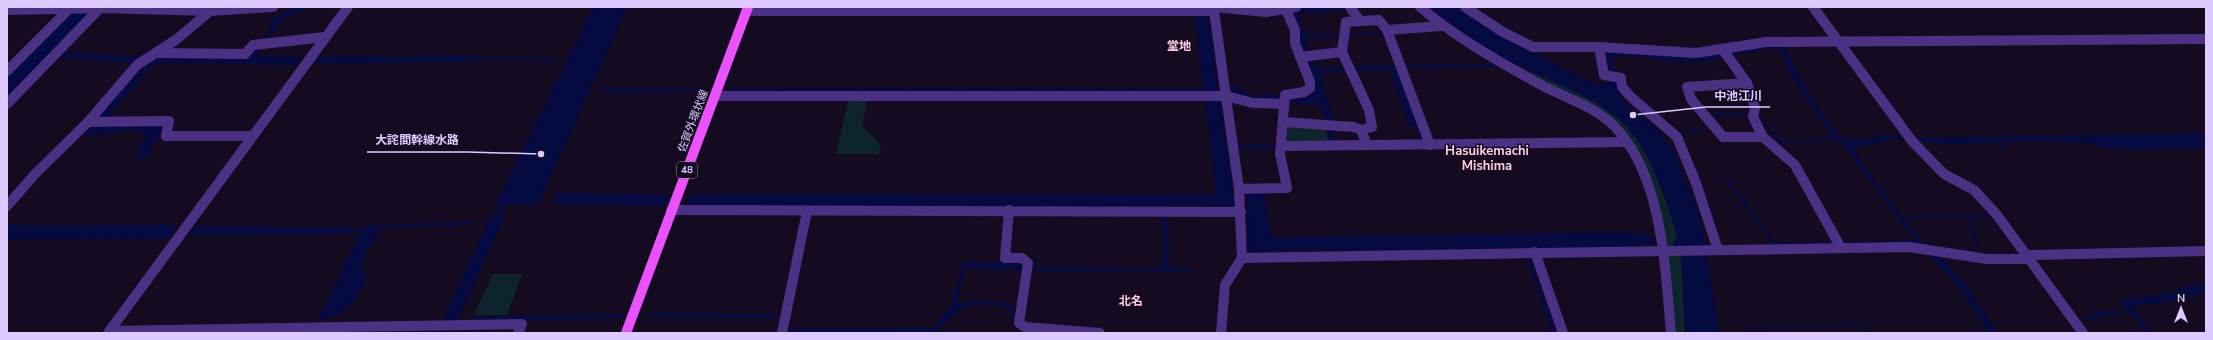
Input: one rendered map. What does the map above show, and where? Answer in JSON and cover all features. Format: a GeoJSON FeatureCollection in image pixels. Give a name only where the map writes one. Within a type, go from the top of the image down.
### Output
{"type":"FeatureCollection","features":[{"type":"Feature","properties":{"kind":"main road","name":"佐賀外環状線"},"geometry":{"type":"LineString","coordinates":[[626,333],[671,210],[716,96],[748,9]]}},
{"type":"Feature","properties":{"kind":"street"},"geometry":{"type":"LineString","coordinates":[[7,10],[98,8],[210,11],[273,7]]}},
{"type":"Feature","properties":{"kind":"street"},"geometry":{"type":"LineString","coordinates":[[109,332],[348,7]]}},
{"type":"Feature","properties":{"kind":"street"},"geometry":{"type":"LineString","coordinates":[[1420,7],[1441,26],[1480,52],[1592,111],[1614,127],[1628,142],[1650,190],[1664,251],[1671,333]]}},
{"type":"Feature","properties":{"kind":"street"},"geometry":{"type":"LineString","coordinates":[[1465,7],[1502,32],[1533,47],[1599,47],[1696,53],[1725,53],[1759,42],[1838,43],[2206,39]]}},
{"type":"Feature","properties":{"kind":"street"},"geometry":{"type":"LineString","coordinates":[[1813,7],[1838,43],[1910,138],[1944,174],[1974,190],[1997,215],[2083,333]]}},
{"type":"Feature","properties":{"kind":"street"},"geometry":{"type":"LineString","coordinates":[[7,71],[73,8]]}},
{"type":"Feature","properties":{"kind":"street"},"geometry":{"type":"LineString","coordinates":[[7,104],[98,8]]}},
{"type":"Feature","properties":{"kind":"street"},"geometry":{"type":"LineString","coordinates":[[1214,8],[1239,189],[1242,258],[1225,285],[1221,333]]}},
{"type":"Feature","properties":{"kind":"street"},"geometry":{"type":"LineString","coordinates":[[716,96],[1226,96],[1253,103],[1284,100],[1310,88],[1310,82],[1295,43],[1293,8],[1247,11],[1214,8],[1200,11],[748,9]]}},
{"type":"Feature","properties":{"kind":"street"},"geometry":{"type":"LineString","coordinates":[[1351,8],[1360,21]]}},
{"type":"Feature","properties":{"kind":"street"},"geometry":{"type":"LineString","coordinates":[[7,206],[35,174],[94,122],[137,65],[178,39],[210,11]]}},
{"type":"Feature","properties":{"kind":"street"},"geometry":{"type":"LineString","coordinates":[[1284,122],[1354,127],[1361,130],[1372,127],[1370,110],[1342,52],[1344,46],[1342,34],[1346,22],[1379,20],[1388,30],[1430,144]]}},
{"type":"Feature","properties":{"kind":"street"},"geometry":{"type":"LineString","coordinates":[[1388,30],[1441,26]]}},
{"type":"Feature","properties":{"kind":"street"},"geometry":{"type":"LineString","coordinates":[[156,53],[245,54],[253,45],[325,37]]}},
{"type":"Feature","properties":{"kind":"street"},"geometry":{"type":"LineString","coordinates":[[1599,47],[1604,75],[1621,78],[1622,87],[1631,97],[1677,136],[1696,183],[1716,250]]}},
{"type":"Feature","properties":{"kind":"street"},"geometry":{"type":"LineString","coordinates":[[1300,57],[1342,52]]}},
{"type":"Feature","properties":{"kind":"street"},"geometry":{"type":"LineString","coordinates":[[1725,53],[1736,66],[1746,83],[1755,108],[1753,117],[1764,137],[1795,165],[1841,248]]}},
{"type":"Feature","properties":{"kind":"street"},"geometry":{"type":"LineString","coordinates":[[1746,83],[1687,87],[1691,99],[1723,136],[1764,137]]}},
{"type":"Feature","properties":{"kind":"street"},"geometry":{"type":"LineString","coordinates":[[1239,189],[1287,188],[1280,154],[1284,122],[1284,100]]}},
{"type":"Feature","properties":{"kind":"street"},"geometry":{"type":"LineString","coordinates":[[94,122],[169,121],[166,136],[252,136]]}},
{"type":"Feature","properties":{"kind":"street"},"geometry":{"type":"LineString","coordinates":[[1361,130],[1367,145]]}},
{"type":"Feature","properties":{"kind":"street"},"geometry":{"type":"LineString","coordinates":[[1281,146],[1628,142]]}},
{"type":"Feature","properties":{"kind":"street"},"geometry":{"type":"LineString","coordinates":[[671,210],[1241,212]]}},
{"type":"Feature","properties":{"kind":"street"},"geometry":{"type":"LineString","coordinates":[[1009,210],[1005,258],[1022,258],[1028,267],[1019,323],[1025,327],[1100,333]]}},
{"type":"Feature","properties":{"kind":"street"},"geometry":{"type":"LineString","coordinates":[[782,333],[808,211]]}},
{"type":"Feature","properties":{"kind":"street"},"geometry":{"type":"LineString","coordinates":[[1242,258],[1909,247],[1988,259],[2206,251]]}},
{"type":"Feature","properties":{"kind":"street"},"geometry":{"type":"LineString","coordinates":[[1536,252],[1564,333]]}},
{"type":"Feature","properties":{"kind":"street"},"geometry":{"type":"LineString","coordinates":[[109,332],[522,324],[518,333]]}},
{"type":"Feature","properties":{"kind":"shaded area"},"geometry":{"type":"Polygon","coordinates":[[[307,7],[306,10],[283,18],[256,56],[302,57],[295,65],[158,63],[153,65],[108,117],[102,117],[96,126],[129,126],[130,128],[146,125],[163,127],[157,139],[160,140],[151,146],[152,150],[149,156],[140,159],[135,155],[147,134],[125,131],[97,136],[84,135],[84,131],[97,117],[135,63],[56,57],[63,52],[133,56],[249,58],[264,40],[272,19],[294,8],[307,7]]]}},
{"type":"Feature","properties":{"kind":"shaded area"},"geometry":{"type":"Polygon","coordinates":[[[593,7],[628,7],[538,205],[506,205],[501,216],[505,216],[459,318],[453,319],[447,333],[442,333],[448,319],[443,319],[488,221],[491,216],[496,216],[501,205],[495,205],[593,7]]]}},
{"type":"Feature","properties":{"kind":"shaded area"},"geometry":{"type":"Polygon","coordinates":[[[1379,7],[1319,13],[1301,12],[1299,16],[1302,28],[1308,35],[1382,31],[1383,34],[1359,34],[1309,39],[1307,41],[1308,51],[1314,65],[1322,69],[1355,68],[1355,66],[1494,64],[1499,67],[1397,69],[1424,138],[1421,139],[1415,128],[1408,124],[1392,76],[1394,73],[1391,70],[1324,73],[1320,77],[1334,120],[1331,128],[1335,143],[1330,143],[1326,120],[1320,105],[1257,101],[1235,95],[1230,91],[1231,86],[1239,87],[1249,94],[1260,96],[1265,93],[1289,97],[1311,95],[1317,89],[1301,49],[1300,32],[1289,8],[1379,7]]]}},
{"type":"Feature","properties":{"kind":"shaded area"},"geometry":{"type":"Polygon","coordinates":[[[1427,7],[1458,7],[1500,35],[1584,79],[1603,86],[1609,82],[1608,79],[1615,80],[1625,103],[1655,127],[1673,150],[1700,215],[1720,333],[1685,333],[1681,258],[1673,243],[1677,235],[1664,195],[1653,168],[1631,132],[1620,120],[1590,99],[1505,59],[1455,28],[1427,7]]]}},
{"type":"Feature","properties":{"kind":"shaded area"},"geometry":{"type":"Polygon","coordinates":[[[92,11],[7,98],[7,77],[72,12],[92,11]]]}},
{"type":"Feature","properties":{"kind":"shaded area"},"geometry":{"type":"Polygon","coordinates":[[[1194,14],[1208,14],[1235,206],[687,206],[691,194],[1216,194],[1205,100],[728,93],[731,88],[1203,89],[1194,14]]]}},
{"type":"Feature","properties":{"kind":"shaded area"},"geometry":{"type":"Polygon","coordinates":[[[1760,46],[1784,46],[1812,98],[1822,113],[1840,135],[1847,139],[1858,140],[1890,135],[1915,138],[2206,133],[2206,149],[2110,149],[2086,143],[2050,141],[2002,142],[2007,149],[2003,149],[1996,142],[1953,144],[1892,139],[1856,148],[1859,159],[1923,244],[1942,259],[1967,286],[1998,333],[1989,333],[1955,282],[1918,243],[1848,244],[1847,242],[1915,240],[1841,142],[1835,140],[1783,143],[1782,145],[1766,127],[1778,137],[1791,140],[1831,137],[1831,134],[1790,73],[1783,56],[1777,49],[1772,48],[1729,55],[1727,59],[1678,63],[1628,55],[1620,56],[1613,57],[1613,72],[1607,69],[1605,51],[1693,55],[1723,54],[1760,46]]]}},
{"type":"Feature","properties":{"kind":"shaded area"},"geometry":{"type":"Polygon","coordinates":[[[372,56],[557,58],[555,61],[467,60],[460,62],[314,63],[319,57],[372,56]]]}},
{"type":"Feature","properties":{"kind":"shaded area"},"geometry":{"type":"Polygon","coordinates":[[[1506,59],[1574,90],[1607,110],[1632,132],[1640,143],[1659,181],[1677,235],[1673,243],[1681,258],[1685,333],[1675,333],[1663,229],[1654,188],[1636,148],[1590,107],[1506,59]]]}},
{"type":"Feature","properties":{"kind":"shaded area"},"geometry":{"type":"Polygon","coordinates":[[[602,88],[710,89],[707,92],[600,92],[602,88]]]}},
{"type":"Feature","properties":{"kind":"shaded area"},"geometry":{"type":"Polygon","coordinates":[[[849,98],[868,98],[862,125],[881,145],[879,154],[836,154],[849,98]]]}},
{"type":"Feature","properties":{"kind":"shaded area"},"geometry":{"type":"Polygon","coordinates":[[[1287,124],[1325,127],[1329,144],[1285,141],[1287,124]]]}},
{"type":"Feature","properties":{"kind":"shaded area"},"geometry":{"type":"Polygon","coordinates":[[[1238,145],[1276,145],[1275,149],[1239,149],[1238,145]]]}},
{"type":"Feature","properties":{"kind":"shaded area"},"geometry":{"type":"Polygon","coordinates":[[[1707,180],[1730,180],[1776,243],[1830,242],[1830,244],[1774,245],[1727,182],[1707,180]]]}},
{"type":"Feature","properties":{"kind":"shaded area"},"geometry":{"type":"Polygon","coordinates":[[[556,193],[670,194],[665,206],[557,205],[558,201],[553,201],[556,193]]]}},
{"type":"Feature","properties":{"kind":"shaded area"},"geometry":{"type":"Polygon","coordinates":[[[1247,194],[1264,194],[1272,237],[1630,232],[1652,236],[1653,244],[1639,244],[1634,247],[1249,251],[1247,194]]]}},
{"type":"Feature","properties":{"kind":"shaded area"},"geometry":{"type":"Polygon","coordinates":[[[1160,216],[1165,216],[1169,232],[1169,266],[1196,270],[1195,273],[1174,271],[1038,271],[1029,268],[1021,271],[968,268],[965,270],[957,304],[975,301],[1008,303],[1013,306],[1014,323],[1046,333],[1030,333],[1020,331],[1013,323],[1009,308],[984,304],[965,307],[937,332],[787,333],[787,330],[796,329],[933,328],[951,306],[964,262],[1012,263],[1023,266],[1049,267],[1162,268],[1163,234],[1160,216]]]}},
{"type":"Feature","properties":{"kind":"shaded area"},"geometry":{"type":"Polygon","coordinates":[[[475,221],[474,224],[461,224],[459,226],[450,227],[451,225],[380,229],[360,266],[367,275],[356,299],[344,311],[328,318],[318,320],[361,230],[351,231],[348,234],[188,235],[195,226],[352,227],[352,229],[362,228],[364,226],[475,221]]]}},
{"type":"Feature","properties":{"kind":"shaded area"},"geometry":{"type":"Polygon","coordinates":[[[7,225],[177,225],[168,239],[7,240],[7,225]]]}},
{"type":"Feature","properties":{"kind":"shaded area"},"geometry":{"type":"Polygon","coordinates":[[[1526,258],[1530,258],[1557,333],[1552,333],[1526,258]]]}},
{"type":"Feature","properties":{"kind":"shaded area"},"geometry":{"type":"Polygon","coordinates":[[[493,274],[522,274],[507,315],[474,315],[493,274]]]}},
{"type":"Feature","properties":{"kind":"shaded area"},"geometry":{"type":"Polygon","coordinates":[[[2196,284],[2206,284],[2206,291],[2186,299],[2133,307],[2152,333],[2147,333],[2132,315],[2124,313],[2112,314],[2092,320],[2081,318],[2102,311],[2127,311],[2120,300],[2165,294],[2196,284]]]}},
{"type":"Feature","properties":{"kind":"shaded area"},"geometry":{"type":"Polygon","coordinates":[[[648,313],[777,314],[776,318],[646,317],[648,313]]]}},
{"type":"Feature","properties":{"kind":"shaded area"},"geometry":{"type":"Polygon","coordinates":[[[624,314],[622,318],[474,321],[476,317],[624,314]]]}},
{"type":"Feature","properties":{"kind":"shaded area"},"geometry":{"type":"Polygon","coordinates":[[[1863,322],[1870,333],[1866,333],[1861,324],[1747,329],[1746,327],[1863,322]]]}},
{"type":"Feature","properties":{"kind":"waterway"},"geometry":{"type":"LineString","coordinates":[[1711,117],[1725,113],[1749,115]]}},
{"type":"Feature","properties":{"kind":"waterway"},"geometry":{"type":"LineString","coordinates":[[1758,116],[1766,127]]}},
{"type":"Feature","properties":{"kind":"waterway"},"geometry":{"type":"LineString","coordinates":[[1682,133],[1703,129],[1704,121]]}},
{"type":"Feature","properties":{"kind":"waterway"},"geometry":{"type":"LineString","coordinates":[[1904,219],[1929,216],[1992,216]]}},
{"type":"Feature","properties":{"kind":"waterway"},"geometry":{"type":"LineString","coordinates":[[1972,217],[1971,230],[1978,246]]}},
{"type":"Feature","properties":{"kind":"place","name":"中池江川"},"geometry":{"type":"Point","coordinates":[1633,115]}},
{"type":"Feature","properties":{"kind":"place","name":"大詫間幹線水路"},"geometry":{"type":"Point","coordinates":[541,154]}},
{"type":"Feature","properties":{"kind":"district","name":"堂地"},"geometry":{"type":"Point","coordinates":[1179,46]}},
{"type":"Feature","properties":{"kind":"district","name":"Hasuikemachi Mishima"},"geometry":{"type":"Point","coordinates":[1487,158]}},
{"type":"Feature","properties":{"kind":"district","name":"北名"},"geometry":{"type":"Point","coordinates":[1131,301]}}]}
